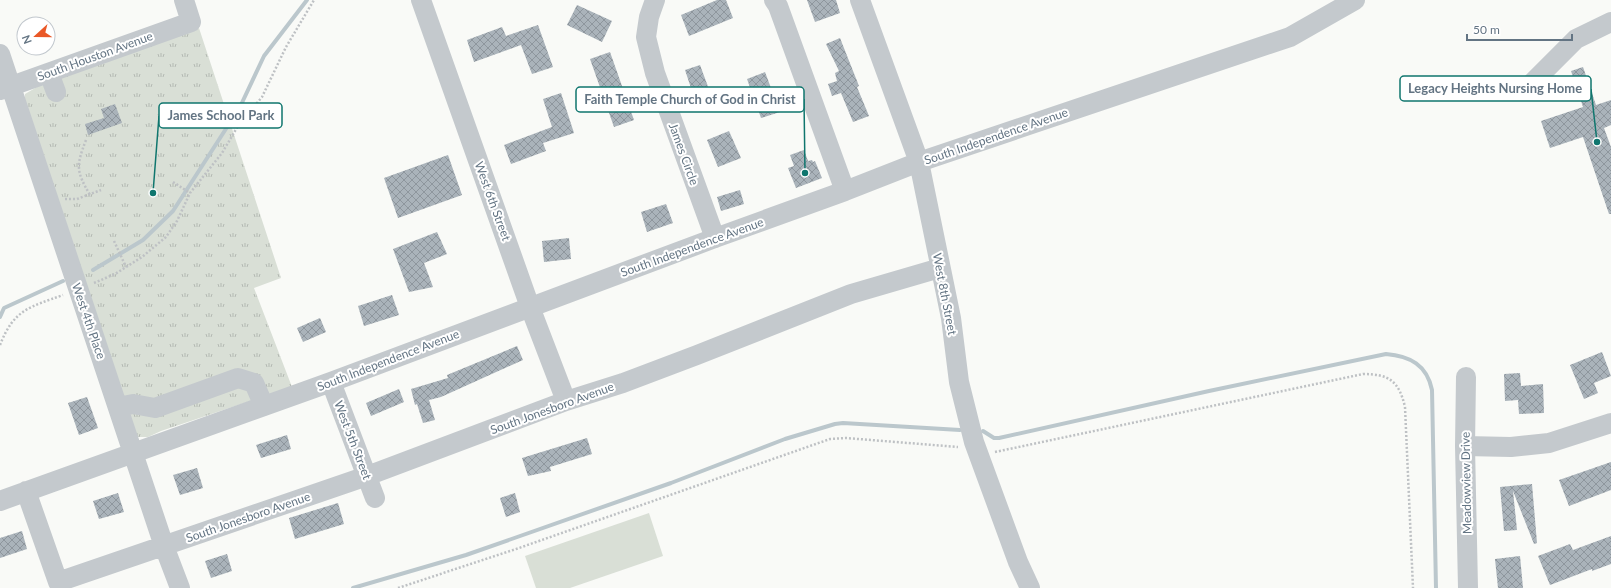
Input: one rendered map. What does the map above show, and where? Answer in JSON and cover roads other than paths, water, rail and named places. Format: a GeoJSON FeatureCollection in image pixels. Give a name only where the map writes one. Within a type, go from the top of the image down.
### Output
{"type":"FeatureCollection","features":[{"type":"Feature","properties":{"kind":"street","name":"South Houston Avenue"},"geometry":{"type":"LineString","coordinates":[[5,88],[191,22],[184,0]]}},
{"type":"Feature","properties":{"kind":"street","name":"West 6th Street"},"geometry":{"type":"LineString","coordinates":[[421,0],[530,307],[566,401]]}},
{"type":"Feature","properties":{"kind":"street","name":"James Circle"},"geometry":{"type":"LineString","coordinates":[[655,0],[649,17],[646,37],[655,73],[715,238]]}},
{"type":"Feature","properties":{"kind":"street"},"geometry":{"type":"LineString","coordinates":[[774,0],[778,6],[845,191]]}},
{"type":"Feature","properties":{"kind":"street","name":"West 8th Street"},"geometry":{"type":"LineString","coordinates":[[860,0],[918,162],[951,318],[959,382],[974,442],[1018,562],[1030,588]]}},
{"type":"Feature","properties":{"kind":"street","name":"South Independence Avenue"},"geometry":{"type":"LineString","coordinates":[[0,500],[331,382],[715,238],[845,191],[918,162],[1290,37],[1355,0]]}},
{"type":"Feature","properties":{"kind":"street"},"geometry":{"type":"LineString","coordinates":[[1532,83],[1576,39],[1611,22]]}},
{"type":"Feature","properties":{"kind":"street","name":"West 4th Place"},"geometry":{"type":"LineString","coordinates":[[0,54],[5,88],[78,289],[164,546],[180,588]]}},
{"type":"Feature","properties":{"kind":"street"},"geometry":{"type":"LineString","coordinates":[[49,73],[56,92]]}},
{"type":"Feature","properties":{"kind":"street","name":"South Jonesboro Avenue"},"geometry":{"type":"LineString","coordinates":[[164,546],[367,476],[566,401],[623,383],[675,364],[852,294],[940,268]]}},
{"type":"Feature","properties":{"kind":"street","name":"Meadowview Drive"},"geometry":{"type":"LineString","coordinates":[[1466,377],[1465,446],[1468,588]]}},
{"type":"Feature","properties":{"kind":"street"},"geometry":{"type":"LineString","coordinates":[[118,407],[133,404],[155,408],[238,378],[254,384],[264,406]]}},
{"type":"Feature","properties":{"kind":"street","name":"West 5th Street"},"geometry":{"type":"LineString","coordinates":[[331,382],[374,498]]}},
{"type":"Feature","properties":{"kind":"street"},"geometry":{"type":"LineString","coordinates":[[1465,446],[1511,447],[1548,443],[1611,423]]}},
{"type":"Feature","properties":{"kind":"street"},"geometry":{"type":"LineString","coordinates":[[26,491],[58,582],[164,546]]}},
{"type":"Feature","properties":{"kind":"waterway"},"geometry":{"type":"LineString","coordinates":[[93,270],[143,240],[173,211],[240,107],[264,56],[307,0]]}},
{"type":"Feature","properties":{"kind":"waterway"},"geometry":{"type":"LineString","coordinates":[[0,317],[4,308],[63,281]]}},
{"type":"Feature","properties":{"kind":"waterway"},"geometry":{"type":"LineString","coordinates":[[983,431],[994,438],[999,438],[1209,391],[1386,354],[1403,357],[1416,363],[1422,368],[1430,381],[1432,390],[1436,588]]}},
{"type":"Feature","properties":{"kind":"waterway"},"geometry":{"type":"LineString","coordinates":[[353,588],[466,555],[671,483],[785,439],[835,424],[843,423],[960,430]]}},
{"type":"Feature","properties":{"kind":"place","name":"Legacy Heights Nursing Home"},"geometry":{"type":"Point","coordinates":[1597,142]}},
{"type":"Feature","properties":{"kind":"place","name":"Faith Temple Church of God in Christ"},"geometry":{"type":"Point","coordinates":[805,173]}},
{"type":"Feature","properties":{"kind":"place","name":"James School Park"},"geometry":{"type":"Point","coordinates":[153,193]}}]}
